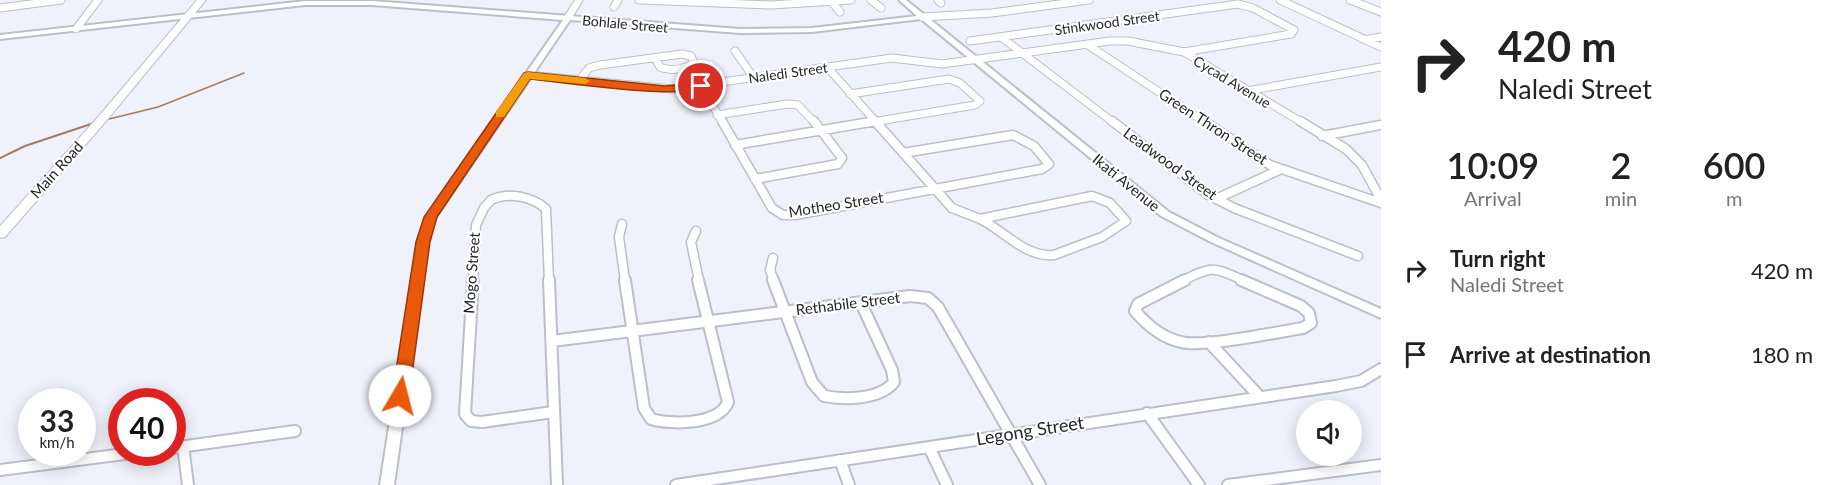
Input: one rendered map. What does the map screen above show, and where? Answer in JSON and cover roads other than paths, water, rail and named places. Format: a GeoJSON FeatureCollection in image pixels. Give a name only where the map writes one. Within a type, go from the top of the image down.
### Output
{"type":"FeatureCollection","features":[{"type":"Feature","properties":{"kind":"main road","name":"Main Road"},"geometry":{"type":"LineString","coordinates":[[0,234],[114,105],[151,69],[202,0]]}},
{"type":"Feature","properties":{"kind":"main road","name":"Main Road"},"geometry":{"type":"LineString","coordinates":[[193,15],[212,0]]}},
{"type":"Feature","properties":{"kind":"street"},"geometry":{"type":"LineString","coordinates":[[0,8],[61,0]]}},
{"type":"Feature","properties":{"kind":"street"},"geometry":{"type":"LineString","coordinates":[[76,29],[98,0]]}},
{"type":"Feature","properties":{"kind":"street"},"geometry":{"type":"LineString","coordinates":[[387,485],[427,229],[436,207],[579,0]]}},
{"type":"Feature","properties":{"kind":"street"},"geometry":{"type":"LineString","coordinates":[[614,8],[618,0]]}},
{"type":"Feature","properties":{"kind":"street"},"geometry":{"type":"LineString","coordinates":[[639,0],[709,5],[736,3],[751,6],[851,0]]}},
{"type":"Feature","properties":{"kind":"street"},"geometry":{"type":"LineString","coordinates":[[871,0],[881,8]]}},
{"type":"Feature","properties":{"kind":"street","name":"Ikati Avenue"},"geometry":{"type":"LineString","coordinates":[[902,0],[1165,214],[1203,235],[1381,314]]}},
{"type":"Feature","properties":{"kind":"street"},"geometry":{"type":"LineString","coordinates":[[922,17],[992,13],[1089,0]]}},
{"type":"Feature","properties":{"kind":"street"},"geometry":{"type":"LineString","coordinates":[[1280,0],[1381,47]]}},
{"type":"Feature","properties":{"kind":"street"},"geometry":{"type":"LineString","coordinates":[[1350,0],[1381,12]]}},
{"type":"Feature","properties":{"kind":"street"},"geometry":{"type":"LineString","coordinates":[[666,10],[669,2]]}},
{"type":"Feature","properties":{"kind":"street"},"geometry":{"type":"LineString","coordinates":[[832,2],[840,12]]}},
{"type":"Feature","properties":{"kind":"street","name":"Bohlale Street"},"geometry":{"type":"LineString","coordinates":[[0,37],[193,15],[327,3],[372,3],[688,29],[760,32],[821,29],[922,17]]}},
{"type":"Feature","properties":{"kind":"street"},"geometry":{"type":"LineString","coordinates":[[706,15],[709,5]]}},
{"type":"Feature","properties":{"kind":"street"},"geometry":{"type":"LineString","coordinates":[[792,5],[798,15]]}},
{"type":"Feature","properties":{"kind":"street","name":"Stinkwood Street"},"geometry":{"type":"LineString","coordinates":[[970,41],[1244,5],[1294,30],[1291,33],[1184,52]]}},
{"type":"Feature","properties":{"kind":"street"},"geometry":{"type":"LineString","coordinates":[[751,6],[752,16]]}},
{"type":"Feature","properties":{"kind":"street","name":"Leadwood Street"},"geometry":{"type":"LineString","coordinates":[[1001,37],[1216,199],[1317,242],[1358,256]]}},
{"type":"Feature","properties":{"kind":"street"},"geometry":{"type":"LineString","coordinates":[[1365,40],[1381,37]]}},
{"type":"Feature","properties":{"kind":"street","name":"Cycad Avenue"},"geometry":{"type":"LineString","coordinates":[[976,60],[1122,40],[1184,52],[1358,160],[1381,202]]}},
{"type":"Feature","properties":{"kind":"street","name":"Green Thron Street"},"geometry":{"type":"LineString","coordinates":[[1088,45],[1279,170],[1381,202]]}},
{"type":"Feature","properties":{"kind":"street"},"geometry":{"type":"LineString","coordinates":[[735,51],[754,78]]}},
{"type":"Feature","properties":{"kind":"street"},"geometry":{"type":"LineString","coordinates":[[579,81],[586,70],[594,66],[655,58],[686,54],[691,56],[694,63],[687,67],[667,69],[660,66],[655,58]]}},
{"type":"Feature","properties":{"kind":"street","name":"Naledi Street"},"geometry":{"type":"LineString","coordinates":[[528,75],[665,89],[701,86],[891,58],[936,65],[976,60]]}},
{"type":"Feature","properties":{"kind":"street"},"geometry":{"type":"LineString","coordinates":[[1247,91],[1381,67]]}},
{"type":"Feature","properties":{"kind":"street"},"geometry":{"type":"LineString","coordinates":[[828,68],[956,211],[979,219],[1035,252],[1051,256],[1118,229],[1126,221],[1110,203],[1092,196],[979,219]]}},
{"type":"Feature","properties":{"kind":"street"},"geometry":{"type":"LineString","coordinates":[[735,145],[975,105],[980,101],[960,83],[949,79],[850,94]]}},
{"type":"Feature","properties":{"kind":"street","name":"Motheo Street"},"geometry":{"type":"LineString","coordinates":[[701,86],[775,211],[789,215],[1042,169],[1048,167],[1049,161],[1023,138],[1013,135],[903,153]]}},
{"type":"Feature","properties":{"kind":"street"},"geometry":{"type":"LineString","coordinates":[[717,115],[792,104],[805,110],[842,158],[838,164],[755,179]]}},
{"type":"Feature","properties":{"kind":"street"},"geometry":{"type":"LineString","coordinates":[[1322,136],[1381,125]]}},
{"type":"Feature","properties":{"kind":"street"},"geometry":{"type":"LineString","coordinates":[[1216,199],[1279,170]]}},
{"type":"Feature","properties":{"kind":"street","name":"Mogo Street"},"geometry":{"type":"LineString","coordinates":[[553,412],[482,422],[471,421],[465,414],[476,225],[486,204],[493,198],[503,196],[530,200],[542,204],[546,209],[557,485]]}},
{"type":"Feature","properties":{"kind":"street"},"geometry":{"type":"LineString","coordinates":[[622,224],[619,237],[644,408],[651,419],[664,422],[716,416],[726,408],[728,395],[691,247],[696,231]]}},
{"type":"Feature","properties":{"kind":"street"},"geometry":{"type":"LineString","coordinates":[[773,258],[770,270],[812,382],[819,393],[830,398],[881,393],[892,387],[894,376],[861,303]]}},
{"type":"Feature","properties":{"kind":"street"},"geometry":{"type":"LineString","coordinates":[[1215,268],[1296,303],[1305,309],[1311,318],[1311,323],[1303,328],[1209,342],[1176,341],[1143,320],[1135,311],[1135,307],[1204,270],[1215,268]]}},
{"type":"Feature","properties":{"kind":"street","name":"Rethabile Street"},"geometry":{"type":"LineString","coordinates":[[552,341],[915,296],[932,300],[1040,485]]}},
{"type":"Feature","properties":{"kind":"street"},"geometry":{"type":"LineString","coordinates":[[1209,342],[1259,396]]}},
{"type":"Feature","properties":{"kind":"street","name":"Legong Street"},"geometry":{"type":"LineString","coordinates":[[676,485],[749,479],[840,460],[1361,381],[1381,369]]}},
{"type":"Feature","properties":{"kind":"street"},"geometry":{"type":"LineString","coordinates":[[1147,413],[1199,485]]}},
{"type":"Feature","properties":{"kind":"street"},"geometry":{"type":"LineString","coordinates":[[186,446],[295,431]]}},
{"type":"Feature","properties":{"kind":"street"},"geometry":{"type":"LineString","coordinates":[[929,447],[947,485]]}},
{"type":"Feature","properties":{"kind":"street"},"geometry":{"type":"LineString","coordinates":[[0,470],[108,456]]}},
{"type":"Feature","properties":{"kind":"street"},"geometry":{"type":"LineString","coordinates":[[840,460],[849,485]]}},
{"type":"Feature","properties":{"kind":"street"},"geometry":{"type":"LineString","coordinates":[[1228,485],[1381,465]]}},
{"type":"Feature","properties":{"kind":"street"},"geometry":{"type":"LineString","coordinates":[[183,466],[188,485]]}},
{"type":"Feature","properties":{"kind":"waterway"},"geometry":{"type":"LineString","coordinates":[[105,120],[158,107],[244,73]]}},
{"type":"Feature","properties":{"kind":"waterway"},"geometry":{"type":"LineString","coordinates":[[0,158],[25,146],[94,123]]}}]}
